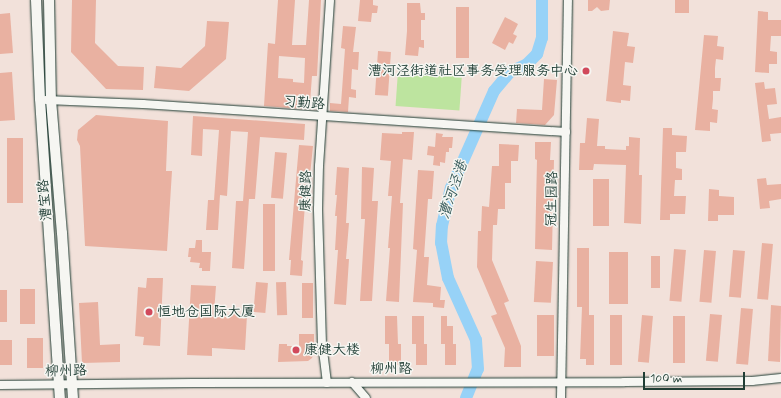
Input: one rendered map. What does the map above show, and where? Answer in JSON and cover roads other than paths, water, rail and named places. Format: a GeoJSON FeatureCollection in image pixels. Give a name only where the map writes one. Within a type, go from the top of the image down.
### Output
{"type":"FeatureCollection","features":[{"type":"Feature","properties":{"kind":"main road","name":"漕宝路"},"geometry":{"type":"LineString","coordinates":[[36,0],[40,99],[60,398]]}},
{"type":"Feature","properties":{"kind":"main road","name":"漕宝路"},"geometry":{"type":"LineString","coordinates":[[49,0],[51,100],[73,398]]}},
{"type":"Feature","properties":{"kind":"street","name":"康健路"},"geometry":{"type":"LineString","coordinates":[[327,383],[322,344],[318,209],[322,117],[330,0]]}},
{"type":"Feature","properties":{"kind":"street","name":"冠生园路"},"geometry":{"type":"LineString","coordinates":[[561,398],[568,0]]}},
{"type":"Feature","properties":{"kind":"street","name":"习勤路"},"geometry":{"type":"LineString","coordinates":[[40,99],[143,104],[566,132]]}},
{"type":"Feature","properties":{"kind":"street","name":"柳州路"},"geometry":{"type":"LineString","coordinates":[[0,385],[752,381],[781,378]]}},
{"type":"Feature","properties":{"kind":"street"},"geometry":{"type":"LineString","coordinates":[[352,382],[366,398]]}},
{"type":"Feature","properties":{"kind":"waterway","name":"漕河泾港"},"geometry":{"type":"LineString","coordinates":[[466,398],[478,369],[476,340],[448,278],[441,243],[442,226],[451,188],[494,91],[510,72],[526,65],[537,54],[542,38],[542,0]]}},
{"type":"Feature","properties":{"kind":"place","name":"漕河泾街道社区事务受理服务中心"},"geometry":{"type":"Point","coordinates":[586,71]}},
{"type":"Feature","properties":{"kind":"place","name":"恒地仓国际大厦"},"geometry":{"type":"Point","coordinates":[149,312]}},
{"type":"Feature","properties":{"kind":"place","name":"康健大楼"},"geometry":{"type":"Point","coordinates":[296,350]}}]}
